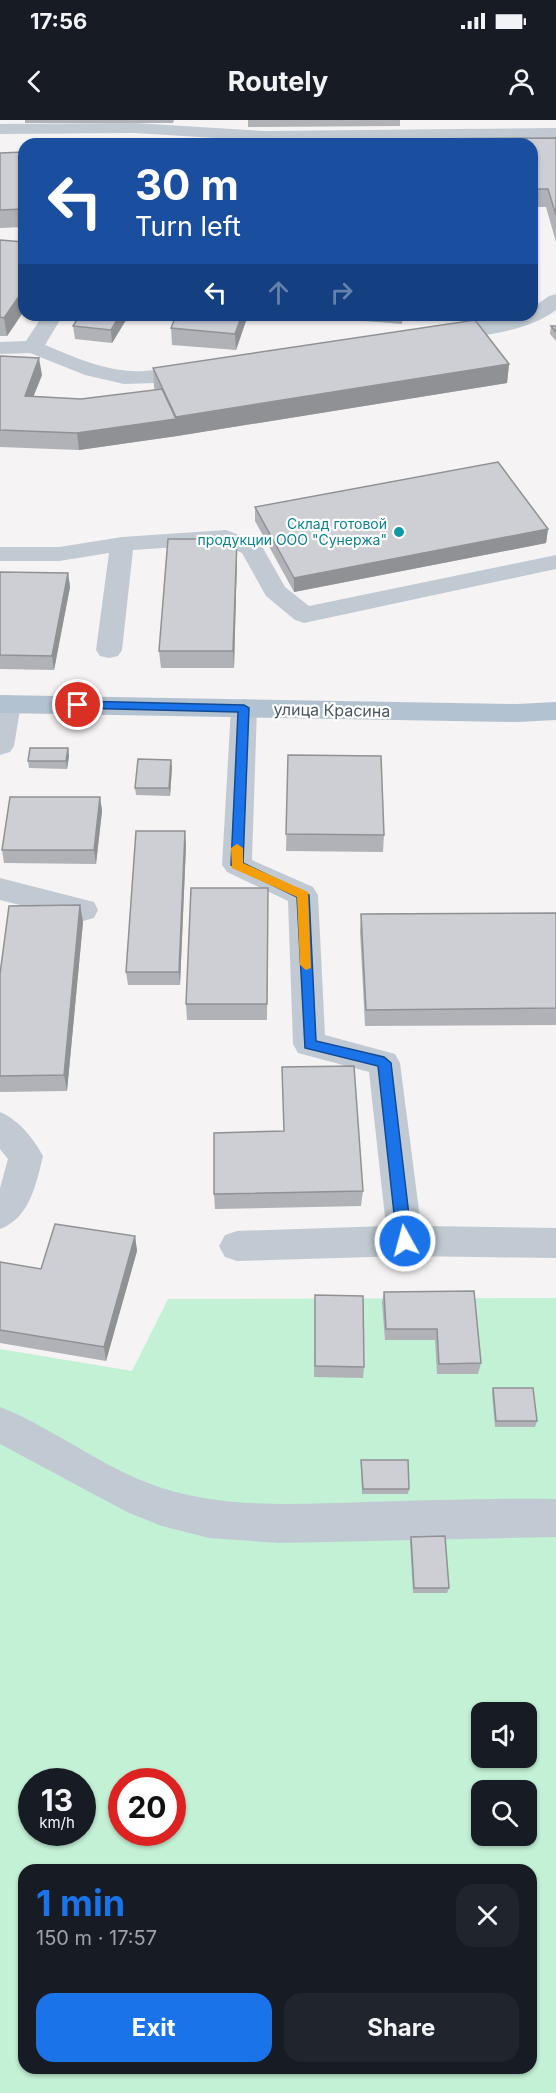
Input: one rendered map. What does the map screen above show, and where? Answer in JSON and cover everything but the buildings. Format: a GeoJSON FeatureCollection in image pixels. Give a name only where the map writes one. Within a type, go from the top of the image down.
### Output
{"type":"FeatureCollection","features":[{"type":"Feature","properties":{"kind":"main road","name":"улица Красина"},"geometry":{"type":"LineString","coordinates":[[4,704],[517,713],[556,711]]}},
{"type":"Feature","properties":{"kind":"lane"},"geometry":{"type":"LineString","coordinates":[[0,129],[214,126],[257,138]]}},
{"type":"Feature","properties":{"kind":"lane"},"geometry":{"type":"LineString","coordinates":[[289,138],[424,127],[556,133]]}},
{"type":"Feature","properties":{"kind":"lane"},"geometry":{"type":"LineString","coordinates":[[538,292],[556,292]]}},
{"type":"Feature","properties":{"kind":"lane"},"geometry":{"type":"LineString","coordinates":[[538,314],[556,300]]}},
{"type":"Feature","properties":{"kind":"lane"},"geometry":{"type":"LineString","coordinates":[[33,347],[49,321]]}},
{"type":"Feature","properties":{"kind":"lane"},"geometry":{"type":"LineString","coordinates":[[415,338],[486,328],[513,321]]}},
{"type":"Feature","properties":{"kind":"lane"},"geometry":{"type":"LineString","coordinates":[[0,348],[33,347],[79,366],[114,377],[154,378],[213,369]]}},
{"type":"Feature","properties":{"kind":"lane"},"geometry":{"type":"LineString","coordinates":[[0,554],[59,554],[122,544],[226,537],[252,548],[275,591],[304,615],[556,562]]}},
{"type":"Feature","properties":{"kind":"lane"},"geometry":{"type":"LineString","coordinates":[[109,650],[122,544]]}},
{"type":"Feature","properties":{"kind":"lane"},"geometry":{"type":"LineString","coordinates":[[0,746],[4,704]]}},
{"type":"Feature","properties":{"kind":"lane"},"geometry":{"type":"LineString","coordinates":[[244,708],[237,865],[303,895],[309,1044],[384,1063],[405,1241]]}},
{"type":"Feature","properties":{"kind":"lane"},"geometry":{"type":"LineString","coordinates":[[0,889],[83,910]]}},
{"type":"Feature","properties":{"kind":"lane"},"geometry":{"type":"LineString","coordinates":[[0,1126],[26,1156],[17,1192],[0,1214]]}},
{"type":"Feature","properties":{"kind":"lane"},"geometry":{"type":"LineString","coordinates":[[237,1246],[405,1241],[556,1244]]}},
{"type":"Feature","properties":{"kind":"lane"},"geometry":{"type":"LineString","coordinates":[[0,1425],[27,1436],[123,1491],[160,1507],[210,1521],[281,1524],[556,1518]]}},
{"type":"Feature","properties":{"kind":"green space"},"geometry":{"type":"Polygon","coordinates":[[[556,1298],[556,2093],[0,2093],[0,1349],[132,1371],[168,1299],[556,1298]]]}},
{"type":"Feature","properties":{"kind":"slow traffic"},"geometry":{"type":"LineString","coordinates":[[237,848],[237,865],[303,895],[306,965]]}},
{"type":"Feature","properties":{"kind":"place","name":"Склад готовой продукции ООО \"Сунержа\""},"geometry":{"type":"Point","coordinates":[399,532]}},
{"type":"Feature","properties":{"kind":"route"},"geometry":{"type":"LineString","coordinates":[[78,705],[244,708],[237,865],[303,895],[309,1044],[384,1063],[405,1241]]}}]}
